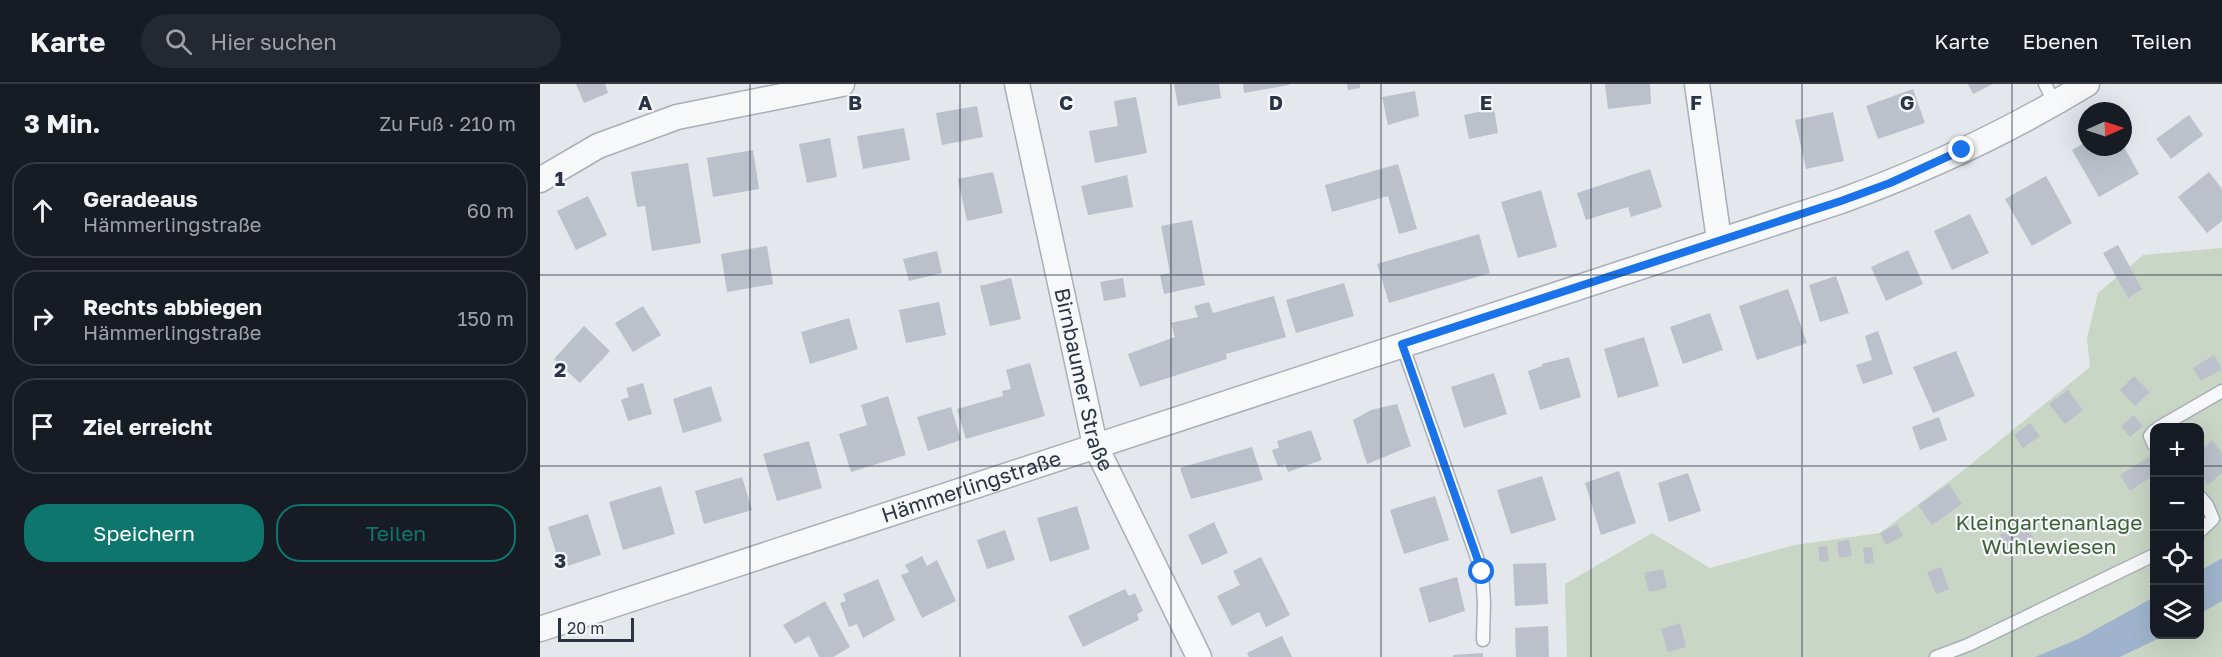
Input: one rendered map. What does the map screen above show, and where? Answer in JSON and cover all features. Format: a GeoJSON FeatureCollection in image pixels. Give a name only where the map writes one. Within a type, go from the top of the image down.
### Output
{"type":"FeatureCollection","features":[{"type":"Feature","properties":{"kind":"street"},"geometry":{"type":"LineString","coordinates":[[540,180],[598,147],[677,117],[842,84]]}},
{"type":"Feature","properties":{"kind":"street","name":"Birnbaumer Straße"},"geometry":{"type":"LineString","coordinates":[[1017,84],[1095,445],[1199,657]]}},
{"type":"Feature","properties":{"kind":"street"},"geometry":{"type":"LineString","coordinates":[[1697,84],[1719,240]]}},
{"type":"Feature","properties":{"kind":"street","name":"Hämmerlingstraße"},"geometry":{"type":"LineString","coordinates":[[540,629],[1890,183],[1962,150],[2050,94],[2087,84]]}},
{"type":"Feature","properties":{"kind":"lane"},"geometry":{"type":"LineString","coordinates":[[1402,344],[1482,572],[1483,640]]}},
{"type":"Feature","properties":{"kind":"lane"},"geometry":{"type":"LineString","coordinates":[[2173,423],[2222,391]]}},
{"type":"Feature","properties":{"kind":"lane"},"geometry":{"type":"LineString","coordinates":[[2204,502],[2213,519],[2204,527]]}},
{"type":"Feature","properties":{"kind":"lane"},"geometry":{"type":"LineString","coordinates":[[1936,657],[1968,645],[2150,557]]}},
{"type":"Feature","properties":{"kind":"green space","name":"Kleingartenanlage Wuhlewiesen"},"geometry":{"type":"Polygon","coordinates":[[[2222,248],[2222,558],[2204,569],[2204,423],[2150,423],[2150,599],[2080,638],[2035,657],[1567,657],[1565,584],[1652,533],[1710,568],[1795,545],[1880,533],[1960,473],[2090,367],[2087,338],[2098,293],[2143,255],[2222,248]]]}},
{"type":"Feature","properties":{"kind":"green space"},"geometry":{"type":"Polygon","coordinates":[[[2222,601],[2222,657],[2120,657],[2158,639],[2204,639],[2204,612],[2222,601]]]}},
{"type":"Feature","properties":{"kind":"water"},"geometry":{"type":"Polygon","coordinates":[[[2222,558],[2222,601],[2204,612],[2204,585],[2204,569],[2222,558]]]}},
{"type":"Feature","properties":{"kind":"water"},"geometry":{"type":"Polygon","coordinates":[[[2150,599],[2150,639],[2158,639],[2120,657],[2035,657],[2080,638],[2150,599]]]}},
{"type":"Feature","properties":{"kind":"building"},"geometry":{"type":"Polygon","coordinates":[[[576,84],[605,84],[608,93],[584,103],[576,84]]]}},
{"type":"Feature","properties":{"kind":"building"},"geometry":{"type":"Polygon","coordinates":[[[1174,84],[1219,84],[1221,98],[1178,106],[1174,84]]]}},
{"type":"Feature","properties":{"kind":"building"},"geometry":{"type":"Polygon","coordinates":[[[1243,84],[1289,84],[1289,85],[1244,93],[1243,84]]]}},
{"type":"Feature","properties":{"kind":"building"},"geometry":{"type":"Polygon","coordinates":[[[1347,84],[1360,84],[1360,88],[1348,90],[1347,84]]]}},
{"type":"Feature","properties":{"kind":"building"},"geometry":{"type":"Polygon","coordinates":[[[1605,84],[1650,84],[1651,104],[1608,109],[1605,84]]]}},
{"type":"Feature","properties":{"kind":"building"},"geometry":{"type":"Polygon","coordinates":[[[1968,84],[1993,84],[1973,94],[1968,84]]]}},
{"type":"Feature","properties":{"kind":"building"},"geometry":{"type":"Polygon","coordinates":[[[1913,89],[1925,123],[1878,139],[1866,106],[1913,89]]]}},
{"type":"Feature","properties":{"kind":"building"},"geometry":{"type":"Polygon","coordinates":[[[1415,91],[1419,116],[1388,125],[1382,97],[1415,91]]]}},
{"type":"Feature","properties":{"kind":"building"},"geometry":{"type":"Polygon","coordinates":[[[1136,97],[1147,153],[1095,163],[1089,131],[1118,126],[1114,101],[1136,97]]]}},
{"type":"Feature","properties":{"kind":"building"},"geometry":{"type":"Polygon","coordinates":[[[977,106],[983,137],[942,145],[936,113],[977,106]]]}},
{"type":"Feature","properties":{"kind":"building"},"geometry":{"type":"Polygon","coordinates":[[[1494,109],[1498,133],[1469,139],[1464,115],[1494,109]]]}},
{"type":"Feature","properties":{"kind":"building"},"geometry":{"type":"Polygon","coordinates":[[[1833,112],[1844,161],[1806,169],[1795,120],[1833,112]]]}},
{"type":"Feature","properties":{"kind":"building"},"geometry":{"type":"Polygon","coordinates":[[[2189,115],[2203,135],[2171,159],[2156,139],[2189,115]]]}},
{"type":"Feature","properties":{"kind":"building"},"geometry":{"type":"Polygon","coordinates":[[[904,128],[910,160],[863,169],[857,136],[904,128]]]}},
{"type":"Feature","properties":{"kind":"building"},"geometry":{"type":"Polygon","coordinates":[[[830,138],[837,177],[807,183],[799,144],[830,138]]]}},
{"type":"Feature","properties":{"kind":"building"},"geometry":{"type":"Polygon","coordinates":[[[2078,146],[2078,156],[2129,156],[2139,174],[2099,197],[2072,150],[2078,146]]]}},
{"type":"Feature","properties":{"kind":"building"},"geometry":{"type":"Polygon","coordinates":[[[753,150],[759,189],[713,197],[707,158],[753,150]]]}},
{"type":"Feature","properties":{"kind":"building"},"geometry":{"type":"Polygon","coordinates":[[[688,163],[701,243],[652,251],[645,206],[637,207],[631,172],[688,163]]]}},
{"type":"Feature","properties":{"kind":"building"},"geometry":{"type":"Polygon","coordinates":[[[1398,164],[1417,229],[1399,234],[1388,196],[1332,212],[1325,185],[1398,164]]]}},
{"type":"Feature","properties":{"kind":"building"},"geometry":{"type":"Polygon","coordinates":[[[1650,169],[1662,207],[1631,217],[1628,207],[1586,220],[1577,193],[1650,169]]]}},
{"type":"Feature","properties":{"kind":"building"},"geometry":{"type":"Polygon","coordinates":[[[993,172],[1003,213],[967,221],[958,179],[993,172]]]}},
{"type":"Feature","properties":{"kind":"building"},"geometry":{"type":"Polygon","coordinates":[[[2209,172],[2222,189],[2222,221],[2207,233],[2178,197],[2209,172]]]}},
{"type":"Feature","properties":{"kind":"building"},"geometry":{"type":"Polygon","coordinates":[[[1127,175],[1133,207],[1088,215],[1081,186],[1127,175]]]}},
{"type":"Feature","properties":{"kind":"building"},"geometry":{"type":"Polygon","coordinates":[[[2046,176],[2072,223],[2032,246],[2005,199],[2046,176]]]}},
{"type":"Feature","properties":{"kind":"building"},"geometry":{"type":"Polygon","coordinates":[[[1541,190],[1557,247],[1518,258],[1501,202],[1541,190]]]}},
{"type":"Feature","properties":{"kind":"building"},"geometry":{"type":"Polygon","coordinates":[[[588,196],[607,235],[576,250],[557,211],[588,196]]]}},
{"type":"Feature","properties":{"kind":"building"},"geometry":{"type":"Polygon","coordinates":[[[1970,214],[1989,253],[1952,270],[1934,231],[1970,214]]]}},
{"type":"Feature","properties":{"kind":"building"},"geometry":{"type":"Polygon","coordinates":[[[1192,220],[1205,285],[1164,294],[1160,275],[1170,273],[1161,226],[1192,220]]]}},
{"type":"Feature","properties":{"kind":"building"},"geometry":{"type":"Polygon","coordinates":[[[1479,234],[1490,273],[1389,303],[1377,264],[1479,234]]]}},
{"type":"Feature","properties":{"kind":"building"},"geometry":{"type":"Polygon","coordinates":[[[2118,245],[2142,289],[2128,298],[2103,253],[2118,245]]]}},
{"type":"Feature","properties":{"kind":"building"},"geometry":{"type":"Polygon","coordinates":[[[767,246],[773,284],[727,292],[721,254],[767,246]]]}},
{"type":"Feature","properties":{"kind":"building"},"geometry":{"type":"Polygon","coordinates":[[[1908,250],[1923,284],[1886,301],[1871,267],[1908,250]]]}},
{"type":"Feature","properties":{"kind":"building"},"geometry":{"type":"Polygon","coordinates":[[[937,251],[942,273],[909,281],[903,259],[937,251]]]}},
{"type":"Feature","properties":{"kind":"building"},"geometry":{"type":"Polygon","coordinates":[[[1836,276],[1849,313],[1820,322],[1809,285],[1836,276]]]}},
{"type":"Feature","properties":{"kind":"building"},"geometry":{"type":"Polygon","coordinates":[[[1011,278],[1021,319],[990,326],[980,286],[1011,278]]]}},
{"type":"Feature","properties":{"kind":"building"},"geometry":{"type":"Polygon","coordinates":[[[1123,278],[1126,297],[1104,301],[1100,282],[1123,278]]]}},
{"type":"Feature","properties":{"kind":"building"},"geometry":{"type":"Polygon","coordinates":[[[1344,283],[1354,316],[1296,333],[1286,300],[1344,283]]]}},
{"type":"Feature","properties":{"kind":"building"},"geometry":{"type":"Polygon","coordinates":[[[1788,289],[1807,343],[1757,360],[1739,306],[1788,289]]]}},
{"type":"Feature","properties":{"kind":"building"},"geometry":{"type":"Polygon","coordinates":[[[1274,296],[1286,337],[1226,354],[1227,359],[1140,387],[1128,354],[1175,337],[1171,323],[1198,317],[1194,306],[1209,302],[1213,313],[1274,296]]]}},
{"type":"Feature","properties":{"kind":"building"},"geometry":{"type":"Polygon","coordinates":[[[939,302],[946,335],[906,343],[899,310],[939,302]]]}},
{"type":"Feature","properties":{"kind":"building"},"geometry":{"type":"Polygon","coordinates":[[[643,306],[661,335],[633,352],[615,323],[643,306]]]}},
{"type":"Feature","properties":{"kind":"building"},"geometry":{"type":"Polygon","coordinates":[[[1710,313],[1723,350],[1683,364],[1670,327],[1710,313]]]}},
{"type":"Feature","properties":{"kind":"building"},"geometry":{"type":"Polygon","coordinates":[[[849,318],[858,349],[810,364],[801,332],[849,318]]]}},
{"type":"Feature","properties":{"kind":"building"},"geometry":{"type":"Polygon","coordinates":[[[584,326],[610,351],[580,383],[554,359],[584,326]]]}},
{"type":"Feature","properties":{"kind":"building"},"geometry":{"type":"Polygon","coordinates":[[[1878,331],[1893,374],[1863,384],[1856,365],[1872,360],[1865,336],[1878,331]]]}},
{"type":"Feature","properties":{"kind":"building"},"geometry":{"type":"Polygon","coordinates":[[[1644,337],[1659,386],[1618,398],[1604,349],[1644,337]]]}},
{"type":"Feature","properties":{"kind":"building"},"geometry":{"type":"Polygon","coordinates":[[[1956,351],[1975,396],[1933,413],[1913,367],[1956,351]]]}},
{"type":"Feature","properties":{"kind":"building"},"geometry":{"type":"Polygon","coordinates":[[[2214,355],[2222,369],[2201,381],[2193,368],[2214,355]]]}},
{"type":"Feature","properties":{"kind":"building"},"geometry":{"type":"Polygon","coordinates":[[[1569,357],[1581,397],[1540,410],[1528,371],[1542,364],[1569,357]]]}},
{"type":"Feature","properties":{"kind":"building"},"geometry":{"type":"Polygon","coordinates":[[[1030,363],[1045,416],[966,439],[957,409],[1003,396],[1002,391],[1011,389],[1006,370],[1030,363]]]}},
{"type":"Feature","properties":{"kind":"building"},"geometry":{"type":"Polygon","coordinates":[[[1494,373],[1507,414],[1464,428],[1451,387],[1494,373]]]}},
{"type":"Feature","properties":{"kind":"building"},"geometry":{"type":"Polygon","coordinates":[[[2134,376],[2150,392],[2135,406],[2120,390],[2134,376]]]}},
{"type":"Feature","properties":{"kind":"building"},"geometry":{"type":"Polygon","coordinates":[[[643,383],[652,414],[628,421],[621,400],[629,397],[626,388],[643,383]]]}},
{"type":"Feature","properties":{"kind":"building"},"geometry":{"type":"Polygon","coordinates":[[[711,386],[722,421],[683,433],[673,399],[711,386]]]}},
{"type":"Feature","properties":{"kind":"building"},"geometry":{"type":"Polygon","coordinates":[[[2068,390],[2083,410],[2065,424],[2049,404],[2068,390]]]}},
{"type":"Feature","properties":{"kind":"building"},"geometry":{"type":"Polygon","coordinates":[[[888,396],[906,455],[851,472],[839,434],[867,425],[861,405],[888,396]]]}},
{"type":"Feature","properties":{"kind":"building"},"geometry":{"type":"Polygon","coordinates":[[[1397,404],[1411,446],[1367,464],[1353,420],[1371,410],[1397,404]]]}},
{"type":"Feature","properties":{"kind":"building"},"geometry":{"type":"Polygon","coordinates":[[[951,407],[961,440],[928,451],[917,417],[951,407]]]}},
{"type":"Feature","properties":{"kind":"building"},"geometry":{"type":"Polygon","coordinates":[[[2134,415],[2143,426],[2130,437],[2121,426],[2134,415]]]}},
{"type":"Feature","properties":{"kind":"building"},"geometry":{"type":"Polygon","coordinates":[[[1939,417],[1947,440],[1920,450],[1912,427],[1939,417]]]}},
{"type":"Feature","properties":{"kind":"building"},"geometry":{"type":"Polygon","coordinates":[[[2030,423],[2040,436],[2023,448],[2014,435],[2030,423]]]}},
{"type":"Feature","properties":{"kind":"building"},"geometry":{"type":"Polygon","coordinates":[[[1311,430],[1322,460],[1288,472],[1285,464],[1278,467],[1272,450],[1279,448],[1277,441],[1311,430]]]}},
{"type":"Feature","properties":{"kind":"building"},"geometry":{"type":"Polygon","coordinates":[[[2212,440],[2222,453],[2222,473],[2208,485],[2204,480],[2204,447],[2212,440]]]}},
{"type":"Feature","properties":{"kind":"building"},"geometry":{"type":"Polygon","coordinates":[[[809,441],[822,488],[777,501],[763,454],[809,441]]]}},
{"type":"Feature","properties":{"kind":"building"},"geometry":{"type":"Polygon","coordinates":[[[1252,447],[1263,480],[1191,499],[1180,468],[1252,447]]]}},
{"type":"Feature","properties":{"kind":"building"},"geometry":{"type":"Polygon","coordinates":[[[2150,456],[2150,478],[2130,491],[2120,475],[2150,456]]]}},
{"type":"Feature","properties":{"kind":"building"},"geometry":{"type":"Polygon","coordinates":[[[1619,471],[1636,523],[1601,535],[1585,483],[1619,471]]]}},
{"type":"Feature","properties":{"kind":"building"},"geometry":{"type":"Polygon","coordinates":[[[1688,473],[1701,511],[1669,522],[1658,483],[1688,473]]]}},
{"type":"Feature","properties":{"kind":"building"},"geometry":{"type":"Polygon","coordinates":[[[1542,476],[1556,520],[1511,534],[1497,490],[1542,476]]]}},
{"type":"Feature","properties":{"kind":"building"},"geometry":{"type":"Polygon","coordinates":[[[742,477],[752,510],[704,524],[695,491],[742,477]]]}},
{"type":"Feature","properties":{"kind":"building"},"geometry":{"type":"Polygon","coordinates":[[[1949,484],[1962,504],[1932,525],[1918,505],[1949,484]]]}},
{"type":"Feature","properties":{"kind":"building"},"geometry":{"type":"Polygon","coordinates":[[[661,486],[675,534],[623,550],[609,502],[661,486]]]}},
{"type":"Feature","properties":{"kind":"building"},"geometry":{"type":"Polygon","coordinates":[[[1435,496],[1449,540],[1404,554],[1390,510],[1435,496]]]}},
{"type":"Feature","properties":{"kind":"building"},"geometry":{"type":"Polygon","coordinates":[[[1077,506],[1090,549],[1050,562],[1037,518],[1077,506]]]}},
{"type":"Feature","properties":{"kind":"building"},"geometry":{"type":"Polygon","coordinates":[[[588,514],[601,555],[561,568],[548,527],[588,514]]]}},
{"type":"Feature","properties":{"kind":"building"},"geometry":{"type":"Polygon","coordinates":[[[1214,522],[1228,553],[1202,565],[1188,535],[1214,522]]]}},
{"type":"Feature","properties":{"kind":"building"},"geometry":{"type":"Polygon","coordinates":[[[2024,522],[2034,539],[2010,553],[2000,535],[2024,522]]]}},
{"type":"Feature","properties":{"kind":"building"},"geometry":{"type":"Polygon","coordinates":[[[1897,524],[1903,536],[1886,545],[1880,533],[1897,524]]]}},
{"type":"Feature","properties":{"kind":"building"},"geometry":{"type":"Polygon","coordinates":[[[1005,530],[1015,560],[987,569],[977,540],[1005,530]]]}},
{"type":"Feature","properties":{"kind":"building"},"geometry":{"type":"Polygon","coordinates":[[[1849,540],[1852,556],[1839,558],[1837,542],[1849,540]]]}},
{"type":"Feature","properties":{"kind":"building"},"geometry":{"type":"Polygon","coordinates":[[[1827,546],[1829,561],[1820,562],[1818,547],[1827,546]]]}},
{"type":"Feature","properties":{"kind":"building"},"geometry":{"type":"Polygon","coordinates":[[[1872,547],[1874,563],[1865,564],[1863,548],[1872,547]]]}},
{"type":"Feature","properties":{"kind":"building"},"geometry":{"type":"Polygon","coordinates":[[[922,556],[927,566],[937,560],[956,601],[922,618],[901,575],[909,572],[905,565],[922,556]]]}},
{"type":"Feature","properties":{"kind":"building"},"geometry":{"type":"Polygon","coordinates":[[[1261,557],[1290,615],[1266,627],[1259,612],[1232,626],[1217,596],[1240,585],[1233,571],[1261,557]]]}},
{"type":"Feature","properties":{"kind":"building"},"geometry":{"type":"Polygon","coordinates":[[[1546,563],[1548,604],[1515,606],[1513,564],[1546,563]]]}},
{"type":"Feature","properties":{"kind":"building"},"geometry":{"type":"Polygon","coordinates":[[[1941,567],[1949,589],[1936,594],[1927,572],[1941,567]]]}},
{"type":"Feature","properties":{"kind":"building"},"geometry":{"type":"Polygon","coordinates":[[[1663,569],[1667,588],[1649,592],[1644,573],[1663,569]]]}},
{"type":"Feature","properties":{"kind":"building"},"geometry":{"type":"Polygon","coordinates":[[[1457,577],[1465,611],[1429,623],[1419,588],[1457,577]]]}},
{"type":"Feature","properties":{"kind":"building"},"geometry":{"type":"Polygon","coordinates":[[[878,579],[895,620],[863,638],[857,624],[849,627],[840,603],[846,601],[843,594],[878,579]]]}},
{"type":"Feature","properties":{"kind":"building"},"geometry":{"type":"Polygon","coordinates":[[[1125,589],[1129,596],[1135,593],[1143,611],[1137,614],[1139,620],[1083,647],[1068,616],[1125,589]]]}},
{"type":"Feature","properties":{"kind":"building"},"geometry":{"type":"Polygon","coordinates":[[[825,601],[850,647],[833,657],[819,657],[809,636],[795,644],[783,625],[825,601]]]}},
{"type":"Feature","properties":{"kind":"building"},"geometry":{"type":"Polygon","coordinates":[[[1680,623],[1686,647],[1668,652],[1661,629],[1680,623]]]}},
{"type":"Feature","properties":{"kind":"building"},"geometry":{"type":"Polygon","coordinates":[[[1548,626],[1549,657],[1516,657],[1515,628],[1548,626]]]}},
{"type":"Feature","properties":{"kind":"building"},"geometry":{"type":"Polygon","coordinates":[[[1282,636],[1292,657],[1249,657],[1247,653],[1282,636]]]}},
{"type":"Feature","properties":{"kind":"building"},"geometry":{"type":"Polygon","coordinates":[[[1483,653],[1483,657],[1453,657],[1453,655],[1483,653]]]}},
{"type":"Feature","properties":{"kind":"route"},"geometry":{"type":"LineString","coordinates":[[1482,572],[1402,344],[1841,201],[1890,183],[1962,150]]}}]}
